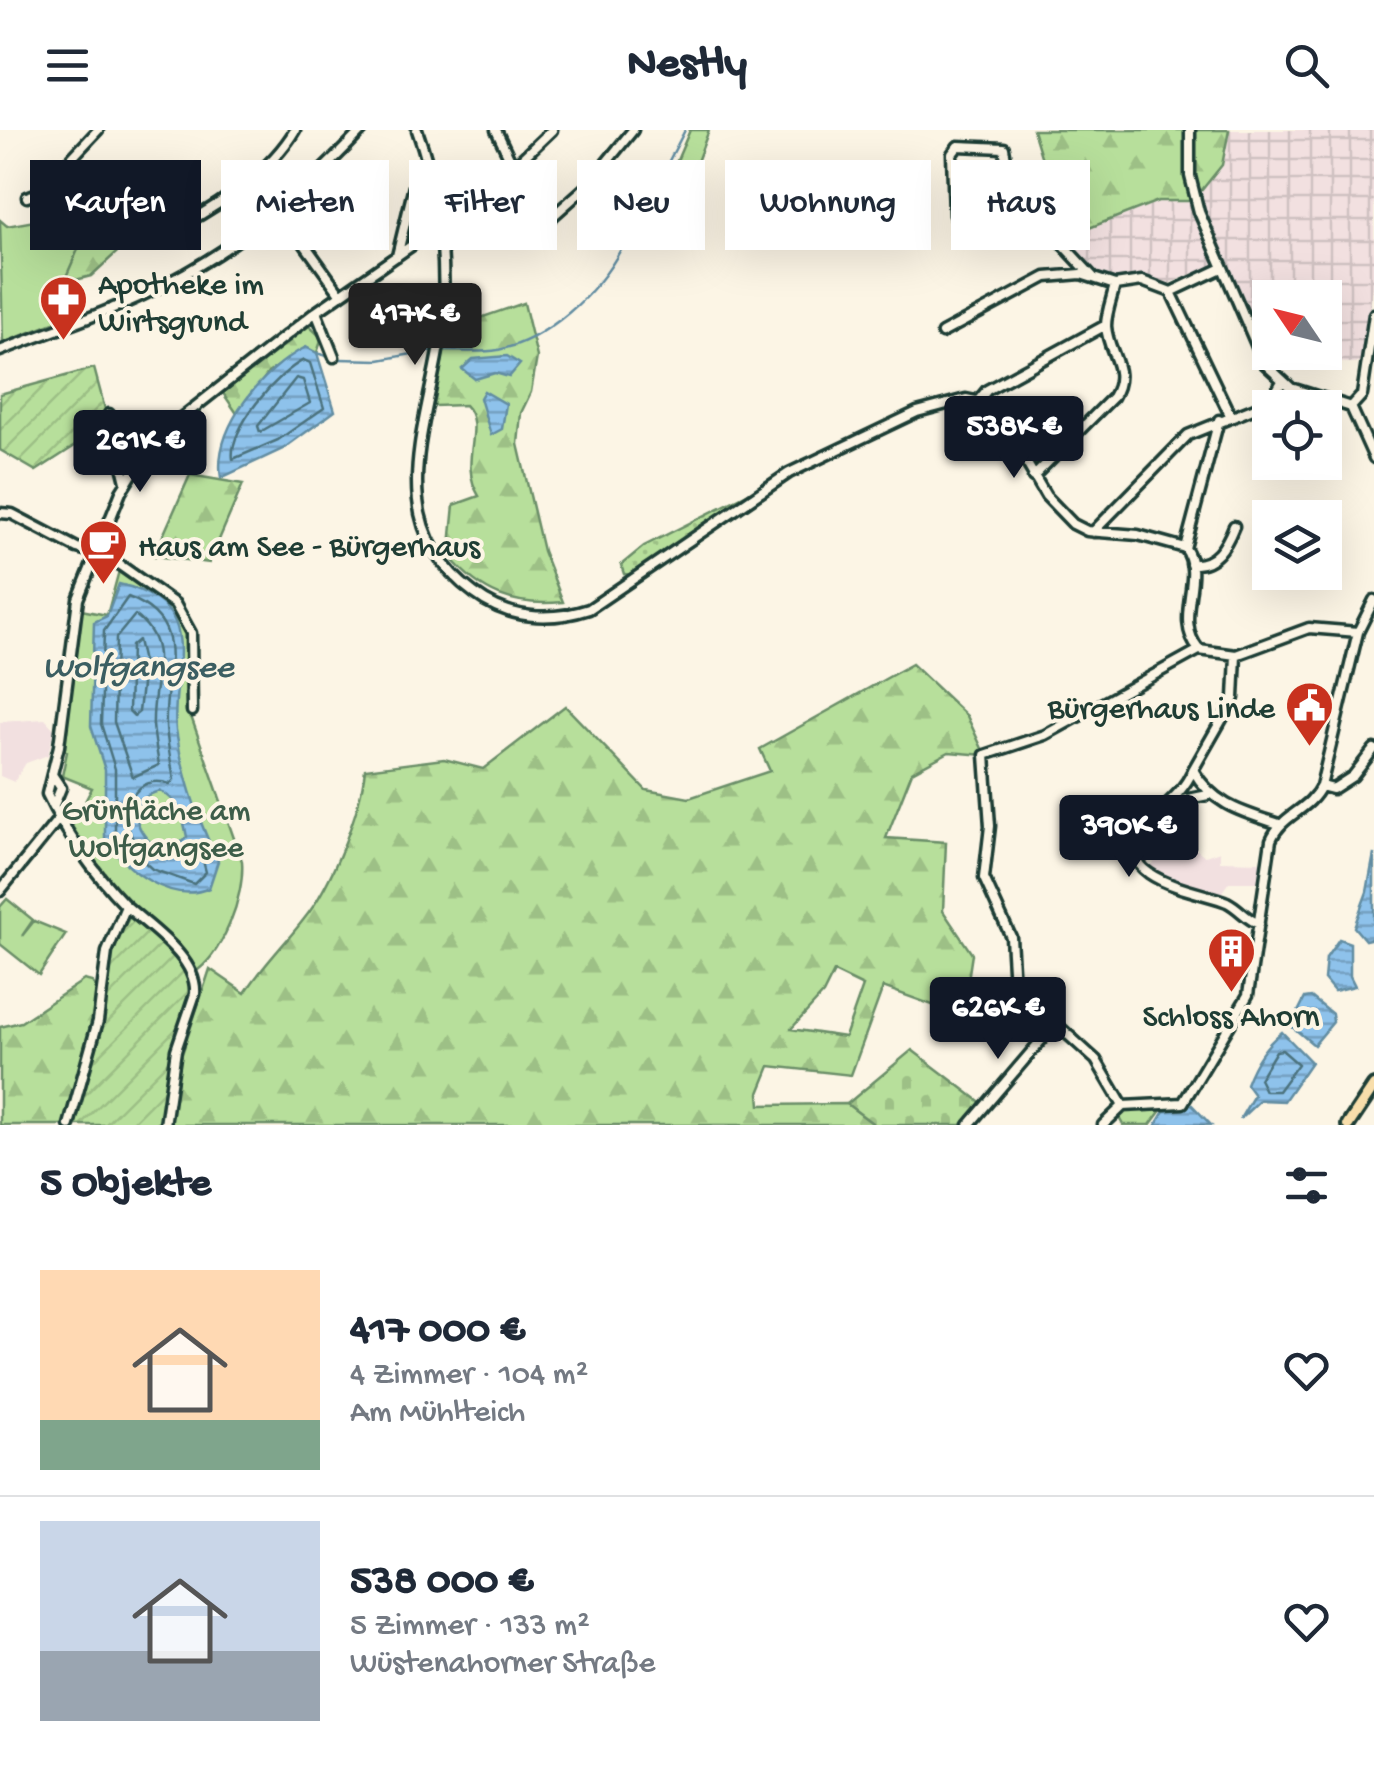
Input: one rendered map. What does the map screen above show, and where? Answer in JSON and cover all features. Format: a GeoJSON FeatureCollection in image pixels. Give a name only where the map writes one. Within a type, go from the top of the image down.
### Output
{"type":"FeatureCollection","features":[{"type":"Feature","properties":{"kind":"main road"},"geometry":{"type":"LineString","coordinates":[[1348,1125],[1374,1086]]}},
{"type":"Feature","properties":{"kind":"street"},"geometry":{"type":"LineString","coordinates":[[27,197],[40,192],[98,130]]}},
{"type":"Feature","properties":{"kind":"street"},"geometry":{"type":"LineString","coordinates":[[201,213],[281,151],[295,130]]}},
{"type":"Feature","properties":{"kind":"street"},"geometry":{"type":"LineString","coordinates":[[331,160],[362,130]]}},
{"type":"Feature","properties":{"kind":"street"},"geometry":{"type":"LineString","coordinates":[[417,130],[425,160]]}},
{"type":"Feature","properties":{"kind":"street"},"geometry":{"type":"LineString","coordinates":[[496,130],[510,160]]}},
{"type":"Feature","properties":{"kind":"street"},"geometry":{"type":"LineString","coordinates":[[524,160],[552,130]]}},
{"type":"Feature","properties":{"kind":"street"},"geometry":{"type":"LineString","coordinates":[[557,213],[588,186],[633,130]]}},
{"type":"Feature","properties":{"kind":"street"},"geometry":{"type":"LineString","coordinates":[[1190,130],[1192,188],[1264,363],[1281,383],[1350,406],[1374,458]]}},
{"type":"Feature","properties":{"kind":"street"},"geometry":{"type":"LineString","coordinates":[[958,146],[1004,148],[1016,214],[973,227],[956,221],[952,154],[958,146]]}},
{"type":"Feature","properties":{"kind":"street"},"geometry":{"type":"LineString","coordinates":[[398,256],[409,208]]}},
{"type":"Feature","properties":{"kind":"street"},"geometry":{"type":"LineString","coordinates":[[165,1125],[176,1050],[196,988],[192,974],[150,922],[126,906],[47,794],[53,776],[76,609],[95,552],[126,482],[167,430],[316,312],[409,248]]}},
{"type":"Feature","properties":{"kind":"street"},"geometry":{"type":"LineString","coordinates":[[0,351],[142,296],[224,250]]}},
{"type":"Feature","properties":{"kind":"street"},"geometry":{"type":"LineString","coordinates":[[309,250],[341,295]]}},
{"type":"Feature","properties":{"kind":"street"},"geometry":{"type":"LineString","coordinates":[[442,250],[443,313],[416,457],[418,508],[436,552],[457,579],[479,597],[517,614],[561,616],[602,603],[789,473],[917,412],[952,400],[978,401],[998,416],[1033,477],[1061,514],[1081,529],[1138,535],[1185,548]]}},
{"type":"Feature","properties":{"kind":"street"},"geometry":{"type":"LineString","coordinates":[[1068,250],[1092,277]]}},
{"type":"Feature","properties":{"kind":"street"},"geometry":{"type":"LineString","coordinates":[[1171,292],[1222,268]]}},
{"type":"Feature","properties":{"kind":"street"},"geometry":{"type":"LineString","coordinates":[[942,333],[1034,282],[1069,274],[1114,285],[1142,281],[1171,292],[1230,415]]}},
{"type":"Feature","properties":{"kind":"street"},"geometry":{"type":"LineString","coordinates":[[1033,477],[1116,393],[1120,366],[1106,325],[1114,285]]}},
{"type":"Feature","properties":{"kind":"street"},"geometry":{"type":"LineString","coordinates":[[316,312],[334,357]]}},
{"type":"Feature","properties":{"kind":"street"},"geometry":{"type":"LineString","coordinates":[[1350,406],[1362,395],[1374,321]]}},
{"type":"Feature","properties":{"kind":"street"},"geometry":{"type":"LineString","coordinates":[[978,401],[987,390],[1106,325]]}},
{"type":"Feature","properties":{"kind":"street"},"geometry":{"type":"LineString","coordinates":[[1093,532],[1188,435],[1270,402],[1281,383]]}},
{"type":"Feature","properties":{"kind":"street"},"geometry":{"type":"LineString","coordinates":[[1362,395],[1374,397]]}},
{"type":"Feature","properties":{"kind":"street"},"geometry":{"type":"LineString","coordinates":[[109,414],[126,482]]}},
{"type":"Feature","properties":{"kind":"street"},"geometry":{"type":"LineString","coordinates":[[1199,650],[1186,619],[1191,564],[1185,548],[1219,420]]}},
{"type":"Feature","properties":{"kind":"street"},"geometry":{"type":"LineString","coordinates":[[120,450],[143,457]]}},
{"type":"Feature","properties":{"kind":"street"},"geometry":{"type":"LineString","coordinates":[[0,512],[12,514],[77,548],[95,552],[150,583],[184,616],[192,633],[192,711]]}},
{"type":"Feature","properties":{"kind":"street"},"geometry":{"type":"LineString","coordinates":[[1191,564],[1202,565],[1226,549],[1234,526]]}},
{"type":"Feature","properties":{"kind":"street"},"geometry":{"type":"LineString","coordinates":[[1103,1125],[1123,1106],[1176,1106],[1191,1094],[1248,995],[1267,857],[1279,824],[1312,801],[1321,786],[1358,632],[1374,600]]}},
{"type":"Feature","properties":{"kind":"street"},"geometry":{"type":"LineString","coordinates":[[1123,1106],[1109,1076],[1014,986],[1011,937],[985,888],[990,810],[985,755],[1045,734],[1199,650],[1236,656],[1310,628],[1358,632]]}},
{"type":"Feature","properties":{"kind":"street"},"geometry":{"type":"LineString","coordinates":[[1236,656],[1234,698],[1174,802],[1141,832],[1137,847],[1141,865],[1163,882],[1228,903],[1258,924]]}},
{"type":"Feature","properties":{"kind":"street"},"geometry":{"type":"LineString","coordinates":[[1321,786],[1332,789],[1346,782],[1374,750]]}},
{"type":"Feature","properties":{"kind":"street"},"geometry":{"type":"LineString","coordinates":[[1193,770],[1210,795],[1234,809],[1279,824]]}},
{"type":"Feature","properties":{"kind":"street"},"geometry":{"type":"LineString","coordinates":[[1174,802],[1210,795]]}},
{"type":"Feature","properties":{"kind":"street"},"geometry":{"type":"LineString","coordinates":[[0,891],[60,817]]}},
{"type":"Feature","properties":{"kind":"street"},"geometry":{"type":"LineString","coordinates":[[69,1125],[98,1021],[109,945],[126,906]]}},
{"type":"Feature","properties":{"kind":"street"},"geometry":{"type":"LineString","coordinates":[[970,1125],[1055,1024]]}},
{"type":"Feature","properties":{"kind":"shaded area"},"geometry":{"type":"Polygon","coordinates":[[[1229,130],[1374,130],[1374,280],[1362,363],[1342,363],[1342,280],[1252,280],[1252,317],[1225,260],[1168,284],[1142,278],[1115,282],[1092,272],[1075,250],[1090,250],[1090,229],[1158,202],[1193,201],[1221,165],[1229,130]]]}},
{"type":"Feature","properties":{"kind":"shaded area"},"geometry":{"type":"Polygon","coordinates":[[[45,719],[54,729],[48,755],[26,763],[14,782],[0,776],[0,722],[45,719]]]}},
{"type":"Feature","properties":{"kind":"shaded area"},"geometry":{"type":"Polygon","coordinates":[[[1178,835],[1205,856],[1220,851],[1220,861],[1262,862],[1259,882],[1229,882],[1219,896],[1179,886],[1148,869],[1178,835]]]}},
{"type":"Feature","properties":{"kind":"green space"},"geometry":{"type":"Polygon","coordinates":[[[690,130],[709,130],[698,160],[677,160],[690,130]]]}},
{"type":"Feature","properties":{"kind":"green space"},"geometry":{"type":"Polygon","coordinates":[[[1033,130],[1229,130],[1222,165],[1193,201],[1158,201],[1090,228],[1090,160],[1042,160],[1033,130]]]}},
{"type":"Feature","properties":{"kind":"green space"},"geometry":{"type":"Polygon","coordinates":[[[0,220],[7,226],[30,222],[30,250],[78,250],[62,286],[69,317],[3,343],[0,220]]]}},
{"type":"Feature","properties":{"kind":"green space"},"geometry":{"type":"Polygon","coordinates":[[[71,250],[119,250],[91,276],[64,283],[71,250]]]}},
{"type":"Feature","properties":{"kind":"green space"},"geometry":{"type":"Polygon","coordinates":[[[524,303],[537,357],[531,392],[521,413],[518,444],[543,551],[563,602],[529,602],[500,595],[473,580],[449,556],[454,505],[479,496],[471,470],[471,414],[465,405],[434,406],[448,329],[524,303]]]}},
{"type":"Feature","properties":{"kind":"green space"},"geometry":{"type":"Polygon","coordinates":[[[309,326],[322,338],[317,353],[305,348],[268,373],[238,415],[223,393],[309,326]]]}},
{"type":"Feature","properties":{"kind":"green space"},"geometry":{"type":"Polygon","coordinates":[[[94,368],[109,424],[36,471],[0,450],[0,394],[94,368]]]}},
{"type":"Feature","properties":{"kind":"green space"},"geometry":{"type":"Polygon","coordinates":[[[190,475],[243,484],[209,563],[154,556],[190,475]]]}},
{"type":"Feature","properties":{"kind":"green space"},"geometry":{"type":"Polygon","coordinates":[[[759,488],[636,575],[624,574],[621,565],[644,546],[759,488]]]}},
{"type":"Feature","properties":{"kind":"green space","name":"Grünfläche am Wolfgangsee"},"geometry":{"type":"Polygon","coordinates":[[[120,567],[171,603],[190,638],[187,705],[242,861],[240,891],[222,940],[192,974],[149,922],[126,906],[69,832],[92,788],[62,776],[67,752],[60,746],[76,609],[107,615],[120,567]]]}},
{"type":"Feature","properties":{"kind":"green space"},"geometry":{"type":"Polygon","coordinates":[[[912,664],[967,716],[985,755],[949,752],[912,772],[886,838],[946,842],[943,911],[972,954],[968,980],[949,1011],[883,987],[851,1075],[770,1066],[759,1093],[760,1105],[847,1104],[875,1125],[171,1125],[173,1081],[210,969],[245,993],[304,919],[343,847],[358,805],[365,769],[444,759],[483,769],[565,706],[646,790],[689,798],[770,771],[760,749],[912,664]],[[834,972],[823,994],[791,1029],[845,1037],[863,986],[834,972]]]}},
{"type":"Feature","properties":{"kind":"green space"},"geometry":{"type":"Polygon","coordinates":[[[7,899],[33,920],[22,936],[34,921],[66,934],[39,975],[0,944],[0,907],[7,899]]]}},
{"type":"Feature","properties":{"kind":"green space"},"geometry":{"type":"Polygon","coordinates":[[[130,916],[148,927],[187,973],[193,989],[167,1078],[163,1125],[72,1125],[110,953],[130,916]]]}},
{"type":"Feature","properties":{"kind":"green space"},"geometry":{"type":"Polygon","coordinates":[[[84,980],[92,982],[100,992],[69,1125],[0,1125],[0,1027],[21,1022],[84,980]]]}},
{"type":"Feature","properties":{"kind":"green space"},"geometry":{"type":"Polygon","coordinates":[[[912,1050],[983,1104],[964,1125],[875,1125],[847,1104],[912,1050]]]}},
{"type":"Feature","properties":{"kind":"green space"},"geometry":{"type":"Polygon","coordinates":[[[1126,1108],[1162,1109],[1150,1125],[1123,1125],[1117,1114],[1126,1108]]]}},
{"type":"Feature","properties":{"kind":"water"},"geometry":{"type":"Polygon","coordinates":[[[306,347],[317,353],[335,411],[283,449],[221,478],[225,439],[244,402],[273,370],[306,347]]]}},
{"type":"Feature","properties":{"kind":"water"},"geometry":{"type":"Polygon","coordinates":[[[507,356],[520,364],[509,377],[495,373],[475,379],[462,369],[473,359],[507,356]]]}},
{"type":"Feature","properties":{"kind":"water"},"geometry":{"type":"Polygon","coordinates":[[[484,391],[506,404],[502,429],[491,435],[480,398],[484,391]]]}},
{"type":"Feature","properties":{"kind":"water","name":"Wolfgangsee"},"geometry":{"type":"Polygon","coordinates":[[[119,584],[148,594],[166,608],[176,624],[180,644],[176,730],[192,797],[218,861],[209,888],[180,892],[165,888],[137,873],[105,839],[105,770],[91,726],[94,622],[107,616],[119,584]],[[160,791],[142,801],[138,824],[156,847],[176,847],[187,837],[184,822],[172,799],[160,791]]]}},
{"type":"Feature","properties":{"kind":"water"},"geometry":{"type":"Polygon","coordinates":[[[1374,854],[1374,938],[1365,940],[1354,927],[1367,892],[1374,854]]]}},
{"type":"Feature","properties":{"kind":"water"},"geometry":{"type":"Polygon","coordinates":[[[1339,939],[1350,943],[1350,976],[1355,986],[1334,991],[1324,979],[1326,958],[1339,939]]]}},
{"type":"Feature","properties":{"kind":"water"},"geometry":{"type":"Polygon","coordinates":[[[1311,997],[1332,1014],[1333,1022],[1314,1045],[1291,1026],[1305,998],[1311,997]]]}},
{"type":"Feature","properties":{"kind":"water"},"geometry":{"type":"Polygon","coordinates":[[[1282,1032],[1311,1062],[1284,1101],[1260,1100],[1240,1119],[1254,1095],[1246,1084],[1252,1070],[1282,1032]]]}},
{"type":"Feature","properties":{"kind":"water"},"geometry":{"type":"Polygon","coordinates":[[[1192,1105],[1211,1125],[1156,1125],[1164,1111],[1192,1105]]]}},
{"type":"Feature","properties":{"kind":"waterway"},"geometry":{"type":"LineString","coordinates":[[444,351],[491,351],[516,345],[552,325],[585,298],[621,249],[634,246],[638,240],[653,195],[685,130]]}},
{"type":"Feature","properties":{"kind":"waterway"},"geometry":{"type":"LineString","coordinates":[[339,359],[379,360],[434,350]]}},
{"type":"Feature","properties":{"kind":"waterway"},"geometry":{"type":"LineString","coordinates":[[317,353],[329,357]]}},
{"type":"Feature","properties":{"kind":"place","name":"Apotheke im Wirtsgrund"},"geometry":{"type":"Point","coordinates":[63,342]}},
{"type":"Feature","properties":{"kind":"place","name":"Haus am See - Bürgerhaus"},"geometry":{"type":"Point","coordinates":[103,586]}},
{"type":"Feature","properties":{"kind":"place","name":"Bürgerhaus Linde"},"geometry":{"type":"Point","coordinates":[1310,748]}},
{"type":"Feature","properties":{"kind":"place","name":"Schloss Ahorn"},"geometry":{"type":"Point","coordinates":[1231,994]}}]}
